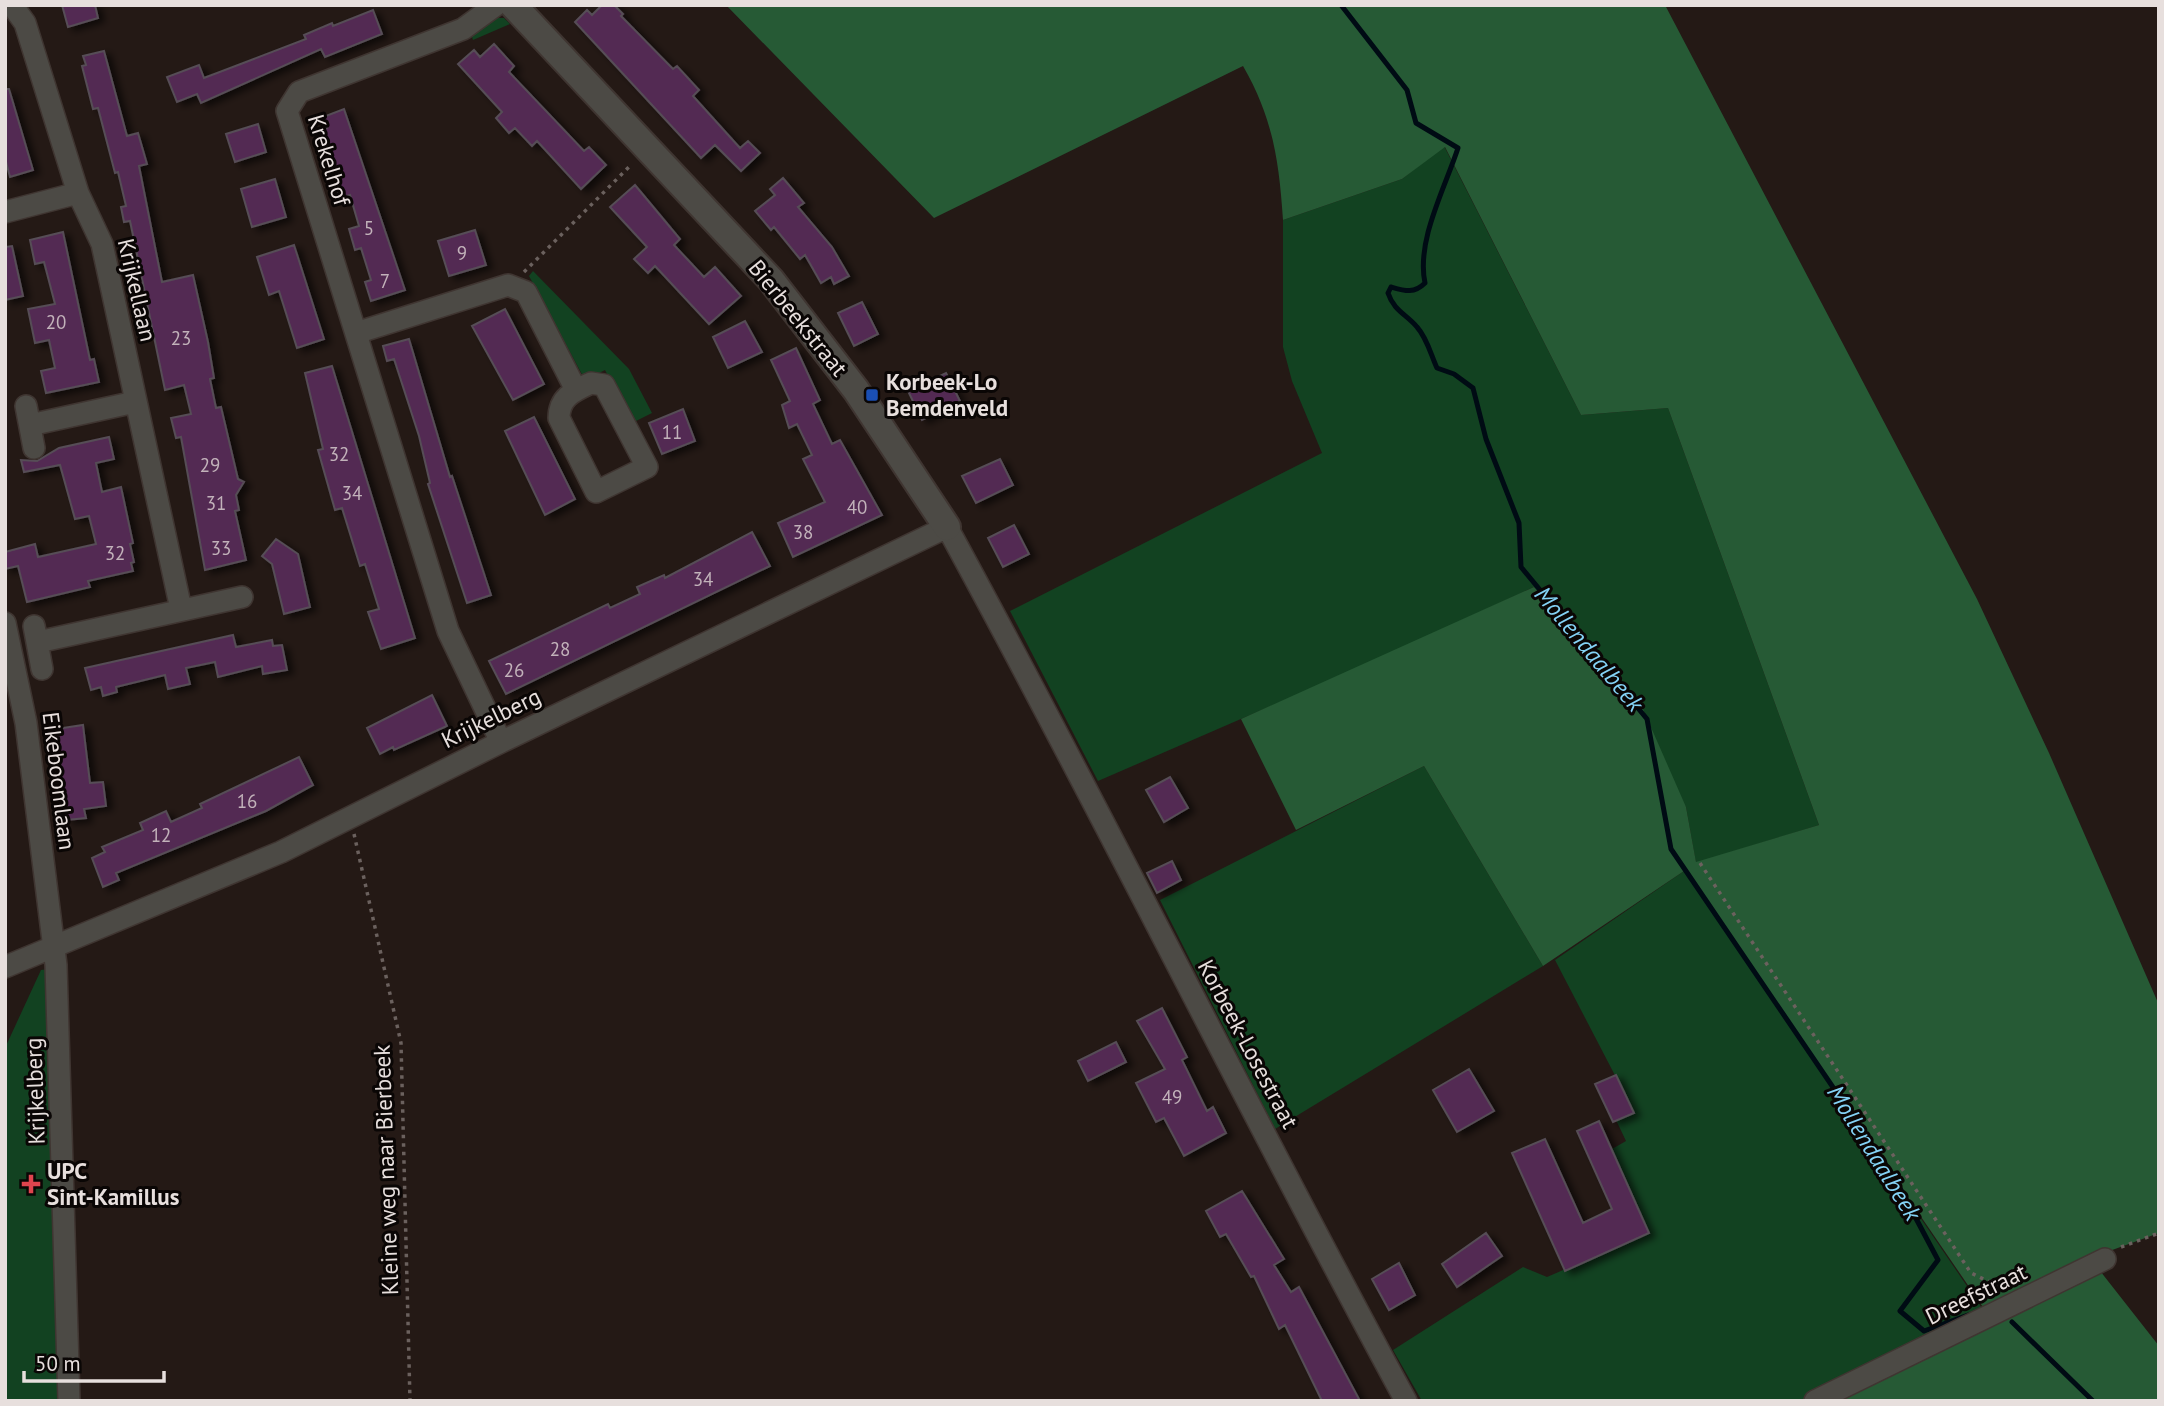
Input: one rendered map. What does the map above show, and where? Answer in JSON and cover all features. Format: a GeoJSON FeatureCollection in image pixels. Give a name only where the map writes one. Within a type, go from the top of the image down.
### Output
{"type":"FeatureCollection","features":[{"type":"Feature","properties":{"kind":"street","name":"Krijkellaan"},"geometry":{"type":"LineString","coordinates":[[12,5],[25,23],[78,193],[102,244],[181,609]]}},
{"type":"Feature","properties":{"kind":"street","name":"Krekelhof"},"geometry":{"type":"LineString","coordinates":[[496,5],[463,29],[299,92],[289,105],[288,117],[448,631],[501,742]]}},
{"type":"Feature","properties":{"kind":"street","name":"Bierbeekstraat"},"geometry":{"type":"LineString","coordinates":[[513,5],[771,280],[856,390],[947,527],[1048,710]]}},
{"type":"Feature","properties":{"kind":"street"},"geometry":{"type":"LineString","coordinates":[[5,212],[78,193]]}},
{"type":"Feature","properties":{"kind":"street"},"geometry":{"type":"LineString","coordinates":[[356,332],[508,285],[516,286],[526,292],[576,390]]}},
{"type":"Feature","properties":{"kind":"street"},"geometry":{"type":"LineString","coordinates":[[591,383],[604,385],[647,467],[596,492],[559,418],[559,407],[576,390],[591,383]]}},
{"type":"Feature","properties":{"kind":"street"},"geometry":{"type":"LineString","coordinates":[[34,448],[28,416],[135,402]]}},
{"type":"Feature","properties":{"kind":"street","name":"Krijkelberg"},"geometry":{"type":"LineString","coordinates":[[5,967],[213,882],[947,527]]}},
{"type":"Feature","properties":{"kind":"street"},"geometry":{"type":"LineString","coordinates":[[42,669],[36,634],[242,597]]}},
{"type":"Feature","properties":{"kind":"street","name":"Eikeboomlaan"},"geometry":{"type":"LineString","coordinates":[[5,623],[26,723],[53,947]]}},
{"type":"Feature","properties":{"kind":"street","name":"Korbeek-Losestraat"},"geometry":{"type":"LineString","coordinates":[[1048,710],[1184,979],[1406,1401]]}},
{"type":"Feature","properties":{"kind":"street","name":"Krijkelberg"},"geometry":{"type":"LineString","coordinates":[[53,947],[63,1136],[69,1401]]}},
{"type":"Feature","properties":{"kind":"street","name":"Dreefstraat"},"geometry":{"type":"LineString","coordinates":[[1815,1401],[2105,1259]]}},
{"type":"Feature","properties":{"kind":"path"},"geometry":{"type":"LineString","coordinates":[[516,286],[522,274],[648,148]]}},
{"type":"Feature","properties":{"kind":"path","name":"Kleine weg naar Bierbeek"},"geometry":{"type":"LineString","coordinates":[[347,819],[357,841],[401,1043],[410,1401]]}},
{"type":"Feature","properties":{"kind":"path"},"geometry":{"type":"LineString","coordinates":[[1700,863],[1970,1273],[2026,1300]]}},
{"type":"Feature","properties":{"kind":"path"},"geometry":{"type":"LineString","coordinates":[[2105,1259],[2124,1245],[2159,1233]]}},
{"type":"Feature","properties":{"kind":"green space"},"geometry":{"type":"Polygon","coordinates":[[[726,5],[1665,5],[1977,599],[2049,753],[2159,1005],[2159,1233],[2104,1253],[1987,1313],[1684,871],[1543,966],[1424,766],[1296,830],[1241,719],[1534,587],[1639,700],[1686,807],[1696,862],[1819,825],[1668,408],[1581,415],[1445,147],[1402,179],[1283,220],[1273,140],[1261,104],[1243,66],[934,218],[726,5]]]}},
{"type":"Feature","properties":{"kind":"green space"},"geometry":{"type":"Polygon","coordinates":[[[504,18],[510,24],[473,40],[471,34],[485,22],[504,18]]]}},
{"type":"Feature","properties":{"kind":"green space"},"geometry":{"type":"Polygon","coordinates":[[[1444,146],[1581,415],[1668,408],[1819,825],[1696,863],[1686,807],[1534,587],[1354,670],[1098,781],[1010,611],[1322,453],[1292,381],[1283,347],[1283,220],[1402,179],[1444,146]]]}},
{"type":"Feature","properties":{"kind":"green space"},"geometry":{"type":"Polygon","coordinates":[[[533,271],[629,369],[652,413],[632,423],[605,370],[585,380],[529,276],[533,271]]]}},
{"type":"Feature","properties":{"kind":"green space"},"geometry":{"type":"Polygon","coordinates":[[[1424,766],[1543,966],[1275,1129],[1160,900],[1424,766]]]}},
{"type":"Feature","properties":{"kind":"green space"},"geometry":{"type":"Polygon","coordinates":[[[1684,871],[1986,1314],[1806,1401],[1422,1401],[1393,1350],[1523,1267],[1547,1277],[1649,1233],[1612,1149],[1626,1141],[1616,1120],[1634,1112],[1555,960],[1684,871]]]}},
{"type":"Feature","properties":{"kind":"green space","name":"UPC Sint-Kamillus"},"geometry":{"type":"Polygon","coordinates":[[[49,969],[62,1401],[5,1401],[5,1048],[41,970],[49,969]]]}},
{"type":"Feature","properties":{"kind":"green space"},"geometry":{"type":"Polygon","coordinates":[[[2097,1267],[2159,1346],[2159,1401],[1826,1401],[2097,1267]]]}},
{"type":"Feature","properties":{"kind":"building"},"geometry":{"type":"Polygon","coordinates":[[[62,5],[95,5],[98,18],[68,27],[62,5]]]}},
{"type":"Feature","properties":{"kind":"building"},"geometry":{"type":"Polygon","coordinates":[[[602,5],[614,5],[623,14],[621,16],[673,69],[677,66],[699,90],[693,96],[740,148],[748,141],[760,153],[741,171],[715,145],[701,158],[575,22],[587,10],[592,15],[602,5]]]}},
{"type":"Feature","properties":{"kind":"building"},"geometry":{"type":"Polygon","coordinates":[[[373,10],[382,34],[325,57],[321,49],[201,103],[197,94],[177,102],[167,77],[199,65],[204,78],[306,39],[304,35],[332,23],[333,26],[373,10]]]}},
{"type":"Feature","properties":{"kind":"building"},"geometry":{"type":"Polygon","coordinates":[[[494,44],[514,66],[509,72],[584,151],[589,147],[606,165],[581,189],[537,141],[532,146],[515,128],[509,133],[496,118],[502,112],[458,64],[474,50],[480,57],[494,44]]]}},
{"type":"Feature","properties":{"kind":"building"},"geometry":{"type":"Polygon","coordinates":[[[104,51],[127,136],[138,133],[147,164],[139,166],[162,282],[193,275],[208,342],[214,378],[210,379],[216,408],[221,407],[238,479],[244,482],[236,495],[239,510],[235,511],[246,560],[205,570],[181,437],[176,438],[171,418],[191,414],[184,385],[165,390],[130,221],[124,222],[121,207],[126,206],[118,172],[115,173],[98,108],[93,109],[82,66],[86,65],[83,56],[104,51]]]}},
{"type":"Feature","properties":{"kind":"building"},"geometry":{"type":"Polygon","coordinates":[[[5,89],[9,89],[33,170],[10,177],[5,158],[5,89]]]}},
{"type":"Feature","properties":{"kind":"building"},"geometry":{"type":"Polygon","coordinates":[[[344,109],[405,290],[371,301],[365,282],[371,280],[361,248],[355,250],[349,229],[359,226],[350,195],[340,198],[316,132],[327,128],[323,117],[344,109]]]}},
{"type":"Feature","properties":{"kind":"building"},"geometry":{"type":"Polygon","coordinates":[[[258,124],[266,152],[235,162],[226,134],[258,124]]]}},
{"type":"Feature","properties":{"kind":"building"},"geometry":{"type":"Polygon","coordinates":[[[783,178],[804,203],[798,207],[832,247],[849,276],[834,284],[831,277],[821,283],[805,255],[800,259],[774,227],[771,230],[755,211],[775,195],[770,189],[783,178]]]}},
{"type":"Feature","properties":{"kind":"building"},"geometry":{"type":"Polygon","coordinates":[[[275,179],[286,217],[252,227],[241,189],[275,179]]]}},
{"type":"Feature","properties":{"kind":"building"},"geometry":{"type":"Polygon","coordinates":[[[635,185],[680,239],[674,245],[704,277],[715,267],[741,296],[709,324],[655,266],[648,273],[634,259],[647,247],[610,207],[635,185]]]}},
{"type":"Feature","properties":{"kind":"building"},"geometry":{"type":"Polygon","coordinates":[[[475,230],[486,265],[449,276],[438,241],[475,230]]]}},
{"type":"Feature","properties":{"kind":"building"},"geometry":{"type":"Polygon","coordinates":[[[63,232],[90,360],[94,359],[99,382],[46,393],[41,371],[55,368],[49,340],[35,343],[28,309],[55,304],[44,262],[35,264],[30,240],[63,232]]]}},
{"type":"Feature","properties":{"kind":"building"},"geometry":{"type":"Polygon","coordinates":[[[294,245],[324,339],[297,348],[279,291],[269,295],[257,257],[294,245]]]}},
{"type":"Feature","properties":{"kind":"building"},"geometry":{"type":"Polygon","coordinates":[[[12,246],[23,296],[5,300],[5,247],[12,246]]]}},
{"type":"Feature","properties":{"kind":"building"},"geometry":{"type":"Polygon","coordinates":[[[862,302],[878,334],[854,346],[838,313],[862,302]]]}},
{"type":"Feature","properties":{"kind":"building"},"geometry":{"type":"Polygon","coordinates":[[[505,309],[544,384],[513,400],[472,326],[505,309]]]}},
{"type":"Feature","properties":{"kind":"building"},"geometry":{"type":"Polygon","coordinates":[[[745,321],[762,352],[728,368],[713,337],[745,321]]]}},
{"type":"Feature","properties":{"kind":"building"},"geometry":{"type":"Polygon","coordinates":[[[409,339],[450,477],[452,476],[491,595],[467,603],[428,484],[430,483],[419,436],[394,359],[387,361],[383,346],[409,339]]]}},
{"type":"Feature","properties":{"kind":"building"},"geometry":{"type":"Polygon","coordinates":[[[796,348],[820,400],[813,404],[832,444],[840,440],[882,515],[793,557],[778,523],[825,502],[803,459],[812,455],[797,424],[789,428],[782,405],[790,401],[771,360],[796,348]]]}},
{"type":"Feature","properties":{"kind":"building"},"geometry":{"type":"Polygon","coordinates":[[[332,366],[415,638],[381,649],[368,612],[379,609],[365,564],[360,566],[342,508],[335,510],[318,450],[323,449],[305,373],[332,366]]]}},
{"type":"Feature","properties":{"kind":"building"},"geometry":{"type":"Polygon","coordinates":[[[946,373],[960,401],[922,420],[908,391],[946,373]]]}},
{"type":"Feature","properties":{"kind":"building"},"geometry":{"type":"Polygon","coordinates":[[[683,409],[695,441],[662,454],[649,423],[683,409]]]}},
{"type":"Feature","properties":{"kind":"building"},"geometry":{"type":"Polygon","coordinates":[[[534,417],[575,499],[545,515],[505,431],[534,417]]]}},
{"type":"Feature","properties":{"kind":"building"},"geometry":{"type":"Polygon","coordinates":[[[109,437],[114,459],[96,463],[102,492],[121,487],[133,543],[130,544],[133,571],[88,581],[90,587],[27,602],[18,566],[5,569],[5,552],[35,544],[38,557],[96,544],[89,516],[75,519],[60,465],[24,472],[21,460],[37,461],[59,448],[109,437]]]}},
{"type":"Feature","properties":{"kind":"building"},"geometry":{"type":"Polygon","coordinates":[[[1000,459],[1013,485],[976,503],[962,476],[1000,459]]]}},
{"type":"Feature","properties":{"kind":"building"},"geometry":{"type":"Polygon","coordinates":[[[1014,525],[1029,554],[1003,567],[988,538],[1014,525]]]}},
{"type":"Feature","properties":{"kind":"building"},"geometry":{"type":"Polygon","coordinates":[[[752,532],[770,566],[506,694],[489,661],[608,604],[610,608],[640,594],[637,587],[664,575],[665,578],[752,532]]]}},
{"type":"Feature","properties":{"kind":"building"},"geometry":{"type":"Polygon","coordinates":[[[276,539],[298,554],[310,607],[284,614],[272,564],[262,556],[276,539]]]}},
{"type":"Feature","properties":{"kind":"building"},"geometry":{"type":"Polygon","coordinates":[[[233,635],[236,647],[272,640],[273,646],[282,645],[287,670],[263,674],[262,666],[218,677],[215,662],[186,668],[190,684],[168,689],[165,675],[116,687],[117,692],[103,696],[101,687],[91,690],[85,668],[233,635]]]}},
{"type":"Feature","properties":{"kind":"building"},"geometry":{"type":"Polygon","coordinates":[[[432,695],[447,726],[380,754],[367,728],[432,695]]]}},
{"type":"Feature","properties":{"kind":"building"},"geometry":{"type":"Polygon","coordinates":[[[83,725],[90,783],[103,782],[106,806],[84,809],[86,818],[67,820],[56,729],[83,725]]]}},
{"type":"Feature","properties":{"kind":"building"},"geometry":{"type":"Polygon","coordinates":[[[299,757],[313,785],[266,811],[116,873],[119,880],[103,887],[92,858],[105,852],[102,847],[143,830],[140,823],[166,811],[171,822],[202,808],[200,804],[299,757]]]}},
{"type":"Feature","properties":{"kind":"building"},"geometry":{"type":"Polygon","coordinates":[[[1170,777],[1188,808],[1164,822],[1146,790],[1170,777]]]}},
{"type":"Feature","properties":{"kind":"building"},"geometry":{"type":"Polygon","coordinates":[[[1172,861],[1181,880],[1157,893],[1147,873],[1172,861]]]}},
{"type":"Feature","properties":{"kind":"building"},"geometry":{"type":"Polygon","coordinates":[[[1162,1008],[1187,1057],[1182,1060],[1207,1111],[1213,1107],[1226,1133],[1184,1156],[1164,1118],[1156,1122],[1136,1083],[1165,1069],[1137,1021],[1162,1008]]]}},
{"type":"Feature","properties":{"kind":"building"},"geometry":{"type":"Polygon","coordinates":[[[1116,1042],[1126,1062],[1088,1081],[1078,1061],[1116,1042]]]}},
{"type":"Feature","properties":{"kind":"building"},"geometry":{"type":"Polygon","coordinates":[[[1469,1069],[1494,1111],[1457,1132],[1433,1090],[1469,1069]]]}},
{"type":"Feature","properties":{"kind":"building"},"geometry":{"type":"Polygon","coordinates":[[[1616,1075],[1634,1113],[1613,1122],[1595,1084],[1616,1075]]]}},
{"type":"Feature","properties":{"kind":"building"},"geometry":{"type":"Polygon","coordinates":[[[1599,1121],[1649,1233],[1565,1271],[1512,1153],[1545,1139],[1583,1223],[1612,1209],[1577,1131],[1599,1121]]]}},
{"type":"Feature","properties":{"kind":"building"},"geometry":{"type":"Polygon","coordinates":[[[1242,1191],[1284,1259],[1274,1265],[1291,1292],[1299,1287],[1360,1401],[1322,1401],[1285,1325],[1279,1329],[1254,1276],[1251,1277],[1226,1234],[1220,1237],[1206,1211],[1242,1191]]]}},
{"type":"Feature","properties":{"kind":"building"},"geometry":{"type":"Polygon","coordinates":[[[1486,1233],[1502,1256],[1457,1287],[1442,1264],[1486,1233]]]}},
{"type":"Feature","properties":{"kind":"building"},"geometry":{"type":"Polygon","coordinates":[[[1399,1263],[1415,1295],[1389,1310],[1372,1279],[1399,1263]]]}},
{"type":"Feature","properties":{"kind":"waterway","name":"Mollendaalbeek"},"geometry":{"type":"LineString","coordinates":[[1341,5],[1407,90],[1416,123],[1458,148],[1428,232],[1423,267],[1425,283],[1409,291],[1391,287],[1388,293],[1397,308],[1420,331],[1437,368],[1454,374],[1473,388],[1486,439],[1519,523],[1521,567],[1647,719],[1671,849],[1894,1177],[1938,1260],[1900,1311],[1924,1331],[1968,1315]]}},
{"type":"Feature","properties":{"kind":"waterway","name":"Mollendaalbeek"},"geometry":{"type":"LineString","coordinates":[[2012,1322],[2093,1401]]}},
{"type":"Feature","properties":{"kind":"place","name":"Korbeek-Lo Bemdenveld"},"geometry":{"type":"Point","coordinates":[872,395]}},
{"type":"Feature","properties":{"kind":"place","name":"UPC Sint-Kamillus"},"geometry":{"type":"Point","coordinates":[31,1184]}}]}
